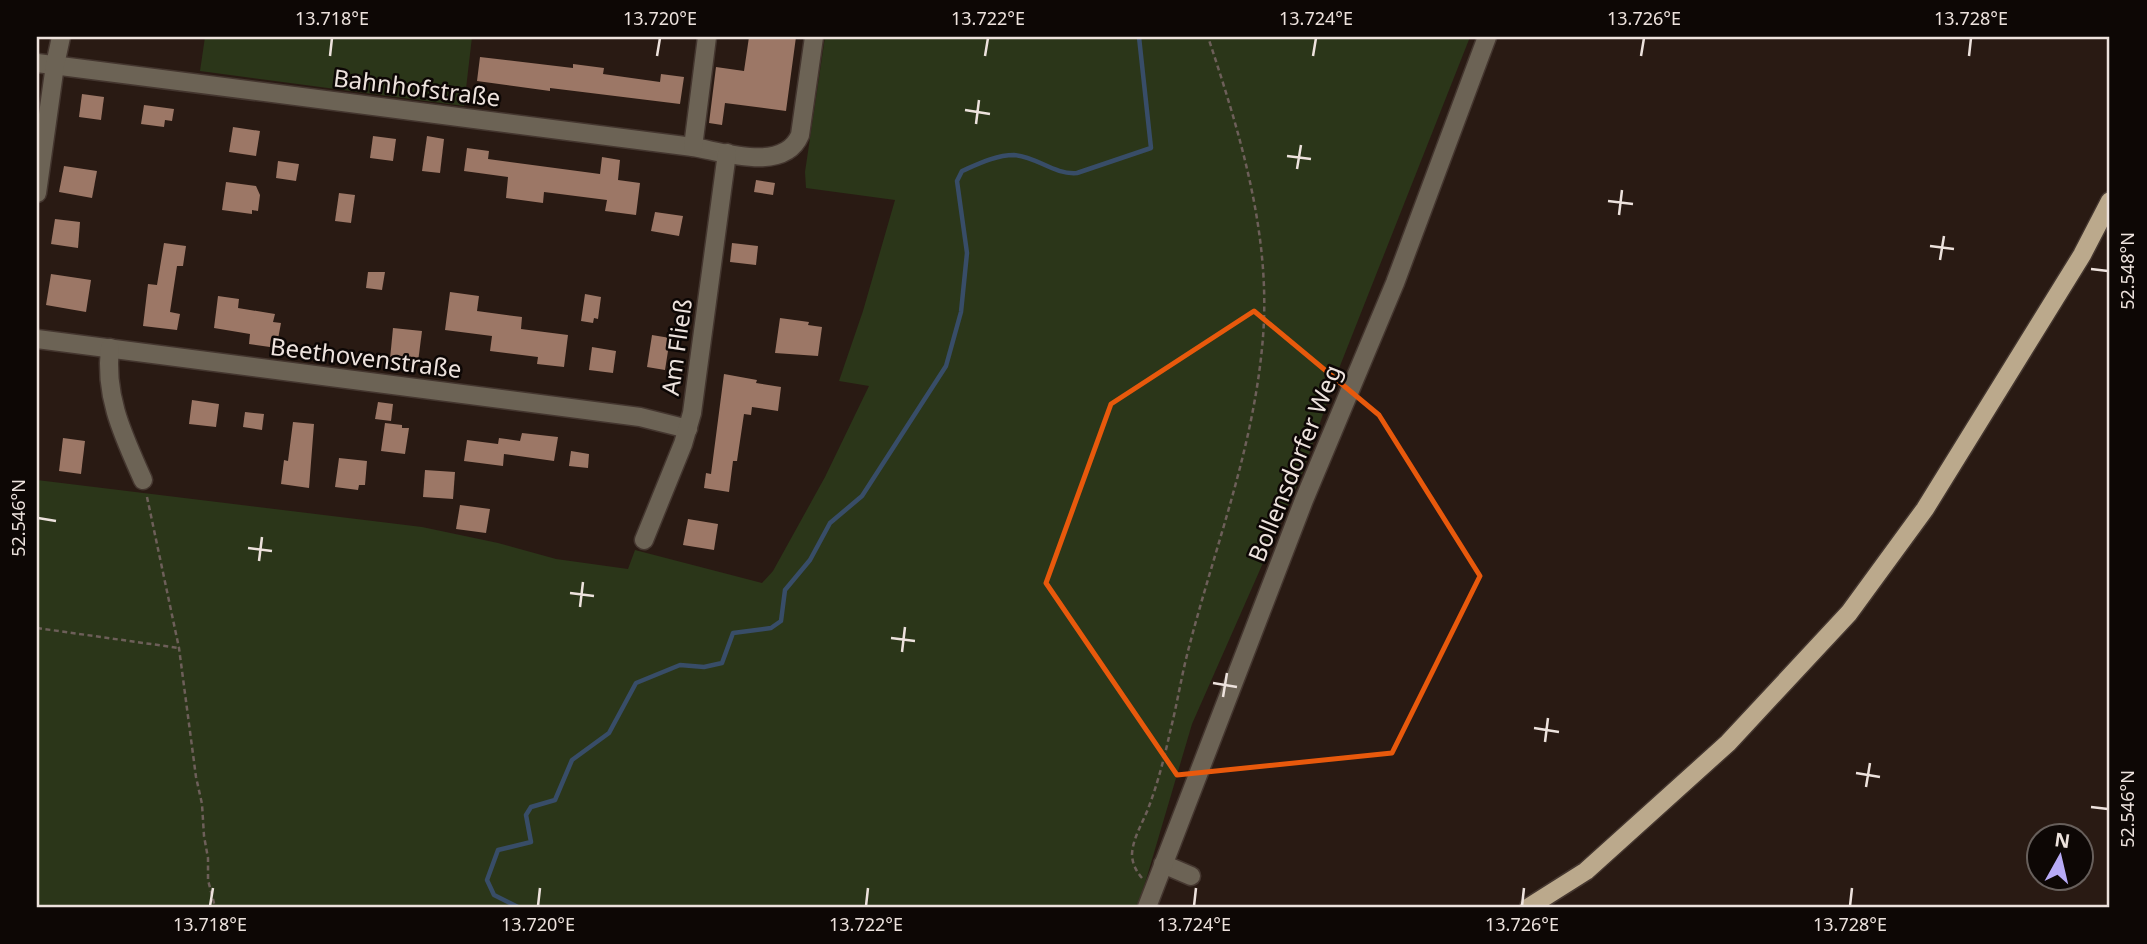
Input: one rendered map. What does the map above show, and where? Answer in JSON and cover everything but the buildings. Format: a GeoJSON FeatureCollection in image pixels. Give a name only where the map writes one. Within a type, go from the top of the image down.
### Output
{"type":"FeatureCollection","features":[{"type":"Feature","properties":{"kind":"main road"},"geometry":{"type":"LineString","coordinates":[[1529,907],[1586,870],[1728,743],[1849,613],[1925,509],[2082,255],[2110,201]]}},
{"type":"Feature","properties":{"kind":"street"},"geometry":{"type":"LineString","coordinates":[[37,193],[46,64],[61,37]]}},
{"type":"Feature","properties":{"kind":"street"},"geometry":{"type":"LineString","coordinates":[[692,147],[707,37]]}},
{"type":"Feature","properties":{"kind":"street","name":"Bahnhofstraße"},"geometry":{"type":"LineString","coordinates":[[46,64],[767,159],[789,151],[800,135],[814,37]]}},
{"type":"Feature","properties":{"kind":"street","name":"Bollensdorfer Weg"},"geometry":{"type":"LineString","coordinates":[[1147,907],[1304,500],[1395,283],[1487,37]]}},
{"type":"Feature","properties":{"kind":"street","name":"Am Fließ"},"geometry":{"type":"LineString","coordinates":[[644,540],[688,429],[727,153]]}},
{"type":"Feature","properties":{"kind":"street","name":"Beethovenstraße"},"geometry":{"type":"LineString","coordinates":[[37,339],[640,417],[688,429]]}},
{"type":"Feature","properties":{"kind":"street"},"geometry":{"type":"LineString","coordinates":[[110,348],[108,365],[111,397],[117,421],[143,480]]}},
{"type":"Feature","properties":{"kind":"street"},"geometry":{"type":"LineString","coordinates":[[1163,864],[1191,876]]}},
{"type":"Feature","properties":{"kind":"path"},"geometry":{"type":"LineString","coordinates":[[1154,888],[1139,876],[1132,857],[1133,848],[1160,770],[1187,654],[1231,508],[1256,395],[1263,336],[1264,294],[1254,204],[1233,112],[1208,37]]}},
{"type":"Feature","properties":{"kind":"path"},"geometry":{"type":"LineString","coordinates":[[143,480],[179,648],[202,804],[208,880],[215,907]]}},
{"type":"Feature","properties":{"kind":"path"},"geometry":{"type":"LineString","coordinates":[[37,628],[179,648]]}},
{"type":"Feature","properties":{"kind":"highlighted area"},"geometry":{"type":"Polygon","coordinates":[[[1254,311],[1379,415],[1480,576],[1392,753],[1177,775],[1046,583],[1111,404],[1254,311]]]}},
{"type":"Feature","properties":{"kind":"green space"},"geometry":{"type":"Polygon","coordinates":[[[205,37],[472,37],[464,106],[200,71],[205,37]]]}},
{"type":"Feature","properties":{"kind":"green space"},"geometry":{"type":"Polygon","coordinates":[[[825,37],[1470,37],[1338,371],[1303,472],[1192,724],[1138,907],[37,907],[37,480],[422,527],[556,559],[628,569],[635,550],[762,583],[773,571],[825,477],[869,386],[839,381],[863,311],[895,200],[806,188],[805,172],[825,37]]]}},
{"type":"Feature","properties":{"kind":"waterway"},"geometry":{"type":"LineString","coordinates":[[518,907],[494,895],[487,880],[498,850],[531,842],[526,815],[531,807],[555,800],[572,760],[609,733],[636,683],[680,665],[704,667],[722,663],[733,633],[771,628],[781,621],[785,590],[810,560],[830,523],[862,496],[946,366],[961,312],[967,253],[957,181],[962,171],[994,158],[1014,155],[1061,171],[1077,173],[1151,148],[1139,37]]}}]}
